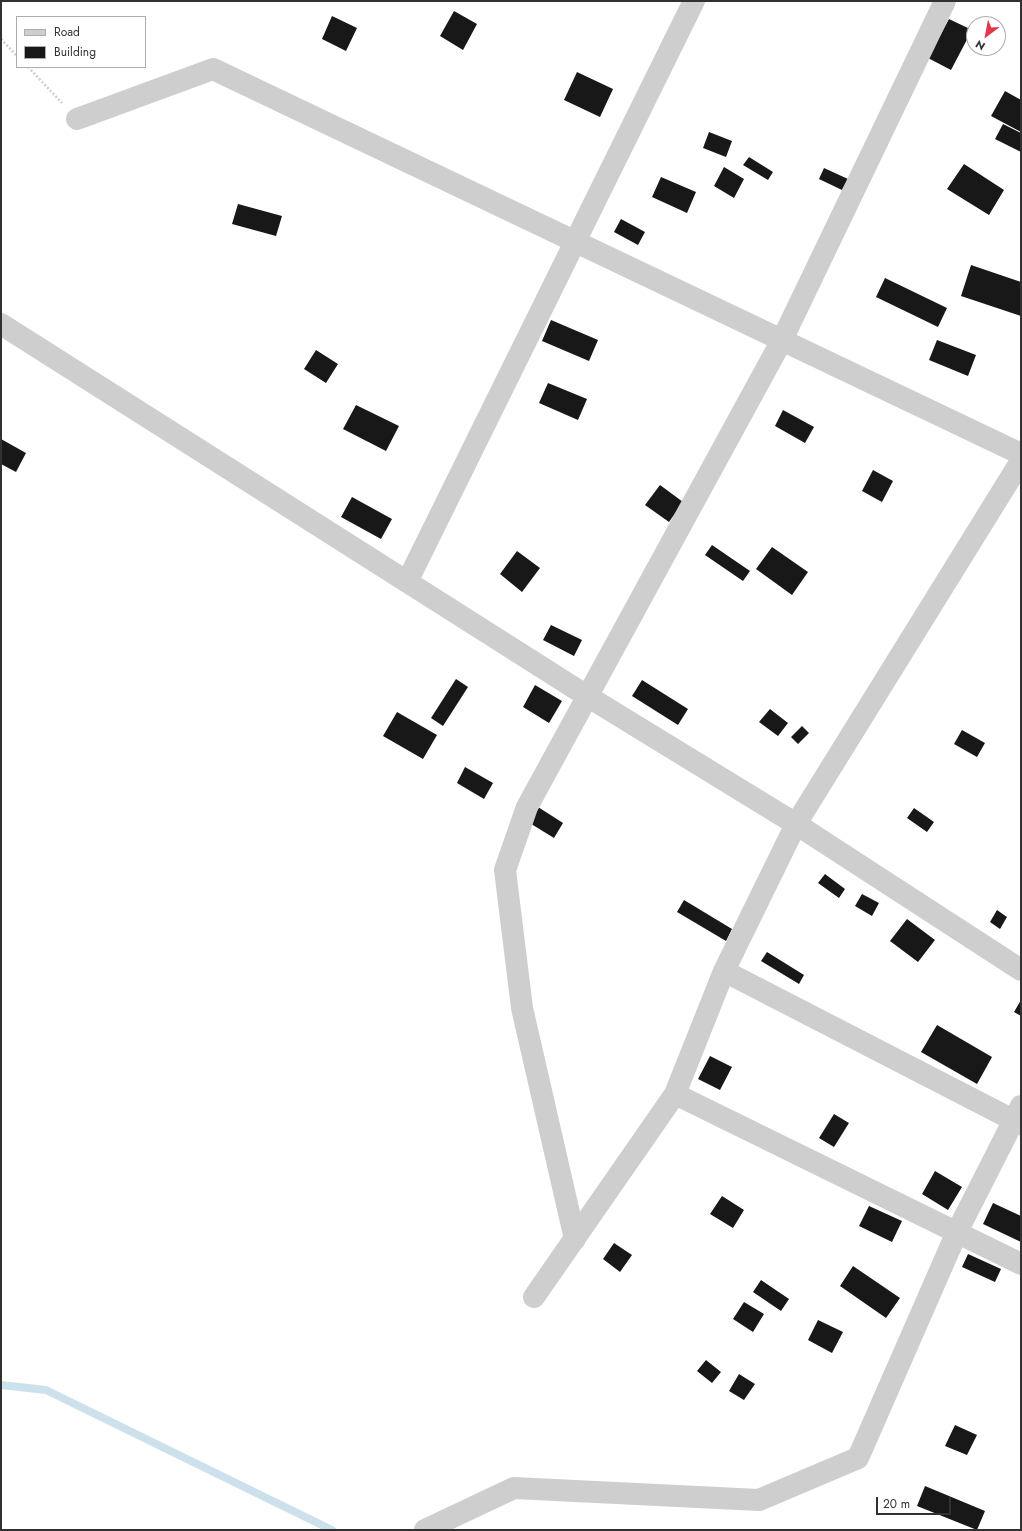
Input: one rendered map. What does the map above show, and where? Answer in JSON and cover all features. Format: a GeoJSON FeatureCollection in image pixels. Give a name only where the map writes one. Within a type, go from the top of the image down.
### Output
{"type":"FeatureCollection","features":[{"type":"Feature","properties":{"kind":"street"},"geometry":{"type":"LineString","coordinates":[[408,582],[574,241],[694,1]]}},
{"type":"Feature","properties":{"kind":"street"},"geometry":{"type":"LineString","coordinates":[[574,1239],[522,1008],[505,870],[526,807],[782,340],[945,1]]}},
{"type":"Feature","properties":{"kind":"street"},"geometry":{"type":"LineString","coordinates":[[77,119],[213,69],[1021,454]]}},
{"type":"Feature","properties":{"kind":"street"},"geometry":{"type":"LineString","coordinates":[[1,324],[587,696],[796,824],[1021,970]]}},
{"type":"Feature","properties":{"kind":"street"},"geometry":{"type":"LineString","coordinates":[[534,1297],[675,1094],[724,971],[796,824],[1021,461]]}},
{"type":"Feature","properties":{"kind":"street"},"geometry":{"type":"LineString","coordinates":[[425,1530],[514,1488],[759,1500],[858,1458],[957,1232],[1018,1117],[724,971]]}},
{"type":"Feature","properties":{"kind":"street"},"geometry":{"type":"LineString","coordinates":[[675,1094],[1021,1264]]}},
{"type":"Feature","properties":{"kind":"path"},"geometry":{"type":"LineString","coordinates":[[1,39],[16,55]]}},
{"type":"Feature","properties":{"kind":"path"},"geometry":{"type":"LineString","coordinates":[[29,68],[77,119]]}},
{"type":"Feature","properties":{"kind":"building"},"geometry":{"type":"Polygon","coordinates":[[[454,11],[477,24],[463,50],[440,36],[454,11]]]}},
{"type":"Feature","properties":{"kind":"building"},"geometry":{"type":"Polygon","coordinates":[[[332,16],[357,28],[346,51],[322,39],[332,16]]]}},
{"type":"Feature","properties":{"kind":"building"},"geometry":{"type":"Polygon","coordinates":[[[949,19],[966,27],[966,41],[951,70],[928,58],[949,19]]]}},
{"type":"Feature","properties":{"kind":"building"},"geometry":{"type":"Polygon","coordinates":[[[577,72],[613,89],[600,117],[564,100],[577,72]]]}},
{"type":"Feature","properties":{"kind":"building"},"geometry":{"type":"Polygon","coordinates":[[[1005,91],[1021,100],[1021,132],[991,116],[1005,91]]]}},
{"type":"Feature","properties":{"kind":"building"},"geometry":{"type":"Polygon","coordinates":[[[1003,124],[1021,133],[1021,152],[995,139],[1003,124]]]}},
{"type":"Feature","properties":{"kind":"building"},"geometry":{"type":"Polygon","coordinates":[[[709,132],[732,141],[726,157],[703,148],[709,132]]]}},
{"type":"Feature","properties":{"kind":"building"},"geometry":{"type":"Polygon","coordinates":[[[749,157],[773,172],[768,180],[743,165],[749,157]]]}},
{"type":"Feature","properties":{"kind":"building"},"geometry":{"type":"Polygon","coordinates":[[[964,164],[1004,190],[989,215],[947,189],[964,164]]]}},
{"type":"Feature","properties":{"kind":"building"},"geometry":{"type":"Polygon","coordinates":[[[724,167],[744,179],[734,198],[714,186],[724,167]]]}},
{"type":"Feature","properties":{"kind":"building"},"geometry":{"type":"Polygon","coordinates":[[[824,168],[848,179],[842,190],[819,179],[824,168]]]}},
{"type":"Feature","properties":{"kind":"building"},"geometry":{"type":"Polygon","coordinates":[[[661,177],[696,192],[687,213],[652,197],[661,177]]]}},
{"type":"Feature","properties":{"kind":"building"},"geometry":{"type":"Polygon","coordinates":[[[238,204],[282,216],[276,236],[232,224],[238,204]]]}},
{"type":"Feature","properties":{"kind":"building"},"geometry":{"type":"Polygon","coordinates":[[[621,219],[645,232],[638,245],[614,232],[621,219]]]}},
{"type":"Feature","properties":{"kind":"building"},"geometry":{"type":"Polygon","coordinates":[[[971,265],[1021,282],[1021,316],[961,296],[971,265]]]}},
{"type":"Feature","properties":{"kind":"building"},"geometry":{"type":"Polygon","coordinates":[[[885,278],[947,308],[938,327],[876,297],[885,278]]]}},
{"type":"Feature","properties":{"kind":"building"},"geometry":{"type":"Polygon","coordinates":[[[551,320],[598,340],[589,361],[542,341],[551,320]]]}},
{"type":"Feature","properties":{"kind":"building"},"geometry":{"type":"Polygon","coordinates":[[[937,340],[976,355],[968,376],[929,360],[937,340]]]}},
{"type":"Feature","properties":{"kind":"building"},"geometry":{"type":"Polygon","coordinates":[[[316,350],[338,364],[326,383],[304,369],[316,350]]]}},
{"type":"Feature","properties":{"kind":"building"},"geometry":{"type":"Polygon","coordinates":[[[548,383],[587,399],[578,420],[539,403],[548,383]]]}},
{"type":"Feature","properties":{"kind":"building"},"geometry":{"type":"Polygon","coordinates":[[[356,405],[399,426],[386,451],[343,429],[356,405]]]}},
{"type":"Feature","properties":{"kind":"building"},"geometry":{"type":"Polygon","coordinates":[[[783,410],[814,427],[805,443],[775,426],[783,410]]]}},
{"type":"Feature","properties":{"kind":"building"},"geometry":{"type":"Polygon","coordinates":[[[1,439],[26,453],[16,472],[1,464],[1,439]]]}},
{"type":"Feature","properties":{"kind":"building"},"geometry":{"type":"Polygon","coordinates":[[[873,470],[893,481],[882,502],[862,491],[873,470]]]}},
{"type":"Feature","properties":{"kind":"building"},"geometry":{"type":"Polygon","coordinates":[[[660,485],[683,502],[669,522],[645,505],[660,485]]]}},
{"type":"Feature","properties":{"kind":"building"},"geometry":{"type":"Polygon","coordinates":[[[352,497],[392,519],[381,539],[341,517],[352,497]]]}},
{"type":"Feature","properties":{"kind":"building"},"geometry":{"type":"Polygon","coordinates":[[[712,545],[750,571],[743,581],[705,555],[712,545]]]}},
{"type":"Feature","properties":{"kind":"building"},"geometry":{"type":"Polygon","coordinates":[[[772,547],[808,572],[792,595],[756,569],[772,547]]]}},
{"type":"Feature","properties":{"kind":"building"},"geometry":{"type":"Polygon","coordinates":[[[517,551],[540,568],[522,592],[500,574],[517,551]]]}},
{"type":"Feature","properties":{"kind":"building"},"geometry":{"type":"Polygon","coordinates":[[[551,625],[582,640],[574,656],[543,640],[551,625]]]}},
{"type":"Feature","properties":{"kind":"building"},"geometry":{"type":"Polygon","coordinates":[[[456,679],[468,687],[443,726],[431,718],[456,679]]]}},
{"type":"Feature","properties":{"kind":"building"},"geometry":{"type":"Polygon","coordinates":[[[642,680],[688,709],[678,725],[632,696],[642,680]]]}},
{"type":"Feature","properties":{"kind":"building"},"geometry":{"type":"Polygon","coordinates":[[[535,685],[562,701],[549,723],[523,707],[535,685]]]}},
{"type":"Feature","properties":{"kind":"building"},"geometry":{"type":"Polygon","coordinates":[[[770,709],[788,723],[778,736],[759,722],[770,709]]]}},
{"type":"Feature","properties":{"kind":"building"},"geometry":{"type":"Polygon","coordinates":[[[397,712],[437,735],[423,759],[383,736],[397,712]]]}},
{"type":"Feature","properties":{"kind":"building"},"geometry":{"type":"Polygon","coordinates":[[[802,726],[809,733],[798,744],[791,737],[802,726]]]}},
{"type":"Feature","properties":{"kind":"building"},"geometry":{"type":"Polygon","coordinates":[[[962,730],[985,743],[977,757],[954,744],[962,730]]]}},
{"type":"Feature","properties":{"kind":"building"},"geometry":{"type":"Polygon","coordinates":[[[465,767],[493,783],[484,799],[457,783],[465,767]]]}},
{"type":"Feature","properties":{"kind":"building"},"geometry":{"type":"Polygon","coordinates":[[[538,807],[563,823],[554,838],[528,822],[538,807]]]}},
{"type":"Feature","properties":{"kind":"building"},"geometry":{"type":"Polygon","coordinates":[[[914,808],[934,822],[927,832],[907,818],[914,808]]]}},
{"type":"Feature","properties":{"kind":"building"},"geometry":{"type":"Polygon","coordinates":[[[825,874],[845,889],[839,898],[818,883],[825,874]]]}},
{"type":"Feature","properties":{"kind":"building"},"geometry":{"type":"Polygon","coordinates":[[[862,894],[879,903],[872,916],[855,906],[862,894]]]}},
{"type":"Feature","properties":{"kind":"building"},"geometry":{"type":"Polygon","coordinates":[[[684,900],[732,929],[726,941],[677,912],[684,900]]]}},
{"type":"Feature","properties":{"kind":"building"},"geometry":{"type":"Polygon","coordinates":[[[997,910],[1007,917],[1000,929],[990,922],[997,910]]]}},
{"type":"Feature","properties":{"kind":"building"},"geometry":{"type":"Polygon","coordinates":[[[907,919],[935,940],[918,962],[890,941],[907,919]]]}},
{"type":"Feature","properties":{"kind":"building"},"geometry":{"type":"Polygon","coordinates":[[[767,952],[804,975],[799,984],[761,961],[767,952]]]}},
{"type":"Feature","properties":{"kind":"building"},"geometry":{"type":"Polygon","coordinates":[[[1021,1000],[1021,1016],[1014,1012],[1021,1000]]]}},
{"type":"Feature","properties":{"kind":"building"},"geometry":{"type":"Polygon","coordinates":[[[937,1025],[992,1057],[977,1084],[921,1052],[937,1025]]]}},
{"type":"Feature","properties":{"kind":"building"},"geometry":{"type":"Polygon","coordinates":[[[710,1056],[732,1067],[720,1090],[698,1079],[710,1056]]]}},
{"type":"Feature","properties":{"kind":"building"},"geometry":{"type":"Polygon","coordinates":[[[834,1114],[849,1123],[834,1147],[819,1138],[834,1114]]]}},
{"type":"Feature","properties":{"kind":"building"},"geometry":{"type":"Polygon","coordinates":[[[935,1171],[962,1187],[948,1210],[922,1194],[935,1171]]]}},
{"type":"Feature","properties":{"kind":"building"},"geometry":{"type":"Polygon","coordinates":[[[722,1196],[744,1210],[733,1228],[710,1214],[722,1196]]]}},
{"type":"Feature","properties":{"kind":"building"},"geometry":{"type":"Polygon","coordinates":[[[993,1203],[1021,1216],[1021,1242],[983,1224],[993,1203]]]}},
{"type":"Feature","properties":{"kind":"building"},"geometry":{"type":"Polygon","coordinates":[[[869,1206],[902,1221],[892,1242],[859,1226],[869,1206]]]}},
{"type":"Feature","properties":{"kind":"building"},"geometry":{"type":"Polygon","coordinates":[[[614,1243],[632,1255],[620,1272],[603,1259],[614,1243]]]}},
{"type":"Feature","properties":{"kind":"building"},"geometry":{"type":"Polygon","coordinates":[[[968,1254],[1001,1269],[995,1282],[962,1267],[968,1254]]]}},
{"type":"Feature","properties":{"kind":"building"},"geometry":{"type":"Polygon","coordinates":[[[853,1266],[900,1298],[886,1318],[840,1286],[853,1266]]]}},
{"type":"Feature","properties":{"kind":"building"},"geometry":{"type":"Polygon","coordinates":[[[761,1280],[789,1299],[781,1311],[753,1292],[761,1280]]]}},
{"type":"Feature","properties":{"kind":"building"},"geometry":{"type":"Polygon","coordinates":[[[744,1302],[764,1314],[753,1332],[733,1319],[744,1302]]]}},
{"type":"Feature","properties":{"kind":"building"},"geometry":{"type":"Polygon","coordinates":[[[818,1320],[843,1332],[832,1353],[808,1340],[818,1320]]]}},
{"type":"Feature","properties":{"kind":"building"},"geometry":{"type":"Polygon","coordinates":[[[706,1360],[721,1372],[712,1383],[697,1371],[706,1360]]]}},
{"type":"Feature","properties":{"kind":"building"},"geometry":{"type":"Polygon","coordinates":[[[739,1374],[755,1384],[744,1400],[729,1391],[739,1374]]]}},
{"type":"Feature","properties":{"kind":"building"},"geometry":{"type":"Polygon","coordinates":[[[955,1425],[977,1435],[967,1455],[945,1446],[955,1425]]]}},
{"type":"Feature","properties":{"kind":"building"},"geometry":{"type":"Polygon","coordinates":[[[925,1486],[985,1511],[977,1530],[917,1506],[925,1486]]]}},
{"type":"Feature","properties":{"kind":"waterway"},"geometry":{"type":"LineString","coordinates":[[1,1385],[46,1390],[332,1530]]}}]}
